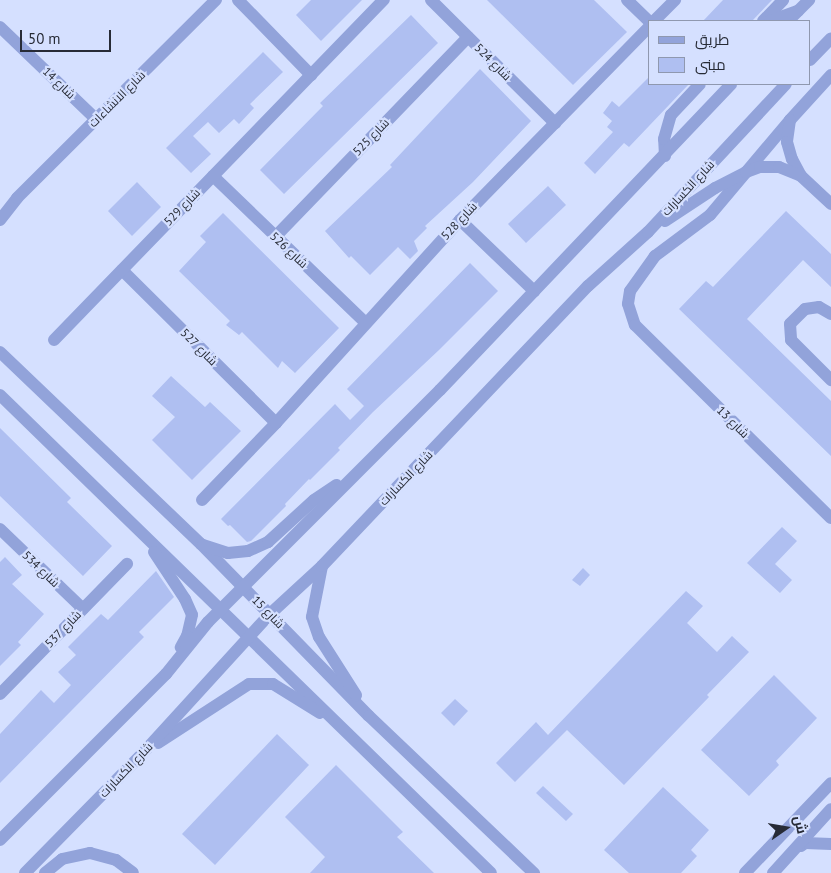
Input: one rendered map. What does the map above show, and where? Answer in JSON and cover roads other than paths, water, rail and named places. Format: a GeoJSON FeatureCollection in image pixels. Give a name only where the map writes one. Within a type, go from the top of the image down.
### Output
{"type":"FeatureCollection","features":[{"type":"Feature","properties":{"kind":"street","name":"شارع الانشاءات"},"geometry":{"type":"LineString","coordinates":[[0,220],[17,198],[216,0]]}},
{"type":"Feature","properties":{"kind":"street"},"geometry":{"type":"LineString","coordinates":[[238,0],[311,75]]}},
{"type":"Feature","properties":{"kind":"street","name":"شارع 529"},"geometry":{"type":"LineString","coordinates":[[54,340],[384,0]]}},
{"type":"Feature","properties":{"kind":"street","name":"شارع 524"},"geometry":{"type":"LineString","coordinates":[[431,0],[554,123]]}},
{"type":"Feature","properties":{"kind":"street"},"geometry":{"type":"LineString","coordinates":[[627,0],[648,22]]}},
{"type":"Feature","properties":{"kind":"street"},"geometry":{"type":"LineString","coordinates":[[655,20],[675,0]]}},
{"type":"Feature","properties":{"kind":"street"},"geometry":{"type":"LineString","coordinates":[[764,20],[783,0]]}},
{"type":"Feature","properties":{"kind":"street"},"geometry":{"type":"LineString","coordinates":[[789,20],[809,0]]}},
{"type":"Feature","properties":{"kind":"street"},"geometry":{"type":"LineString","coordinates":[[773,20],[798,11]]}},
{"type":"Feature","properties":{"kind":"street","name":"شارع 528"},"geometry":{"type":"LineString","coordinates":[[202,500],[276,423],[460,220],[648,26]]}},
{"type":"Feature","properties":{"kind":"street","name":"شارع 14"},"geometry":{"type":"LineString","coordinates":[[0,27],[96,119]]}},
{"type":"Feature","properties":{"kind":"street","name":"شارع 525"},"geometry":{"type":"LineString","coordinates":[[274,237],[468,37]]}},
{"type":"Feature","properties":{"kind":"street"},"geometry":{"type":"LineString","coordinates":[[811,59],[831,38]]}},
{"type":"Feature","properties":{"kind":"street"},"geometry":{"type":"LineString","coordinates":[[746,172],[831,75]]}},
{"type":"Feature","properties":{"kind":"street"},"geometry":{"type":"LineString","coordinates":[[665,156],[664,139],[671,115],[699,85]]}},
{"type":"Feature","properties":{"kind":"street"},"geometry":{"type":"LineString","coordinates":[[0,840],[166,674],[208,622],[534,291],[665,156],[730,85]]}},
{"type":"Feature","properties":{"kind":"street","name":"شارع الكسارات"},"geometry":{"type":"LineString","coordinates":[[25,873],[142,754],[247,637],[322,566],[588,286],[648,232],[785,85]]}},
{"type":"Feature","properties":{"kind":"street"},"geometry":{"type":"LineString","coordinates":[[790,120],[786,142],[792,159],[801,176],[831,204]]}},
{"type":"Feature","properties":{"kind":"street"},"geometry":{"type":"LineString","coordinates":[[648,232],[715,188],[746,172],[760,167],[779,167],[801,176]]}},
{"type":"Feature","properties":{"kind":"street","name":"شارع 13"},"geometry":{"type":"LineString","coordinates":[[746,172],[710,215],[655,256],[630,291],[628,304],[635,325],[831,518]]}},
{"type":"Feature","properties":{"kind":"street","name":"شارع 526"},"geometry":{"type":"LineString","coordinates":[[213,176],[274,237],[366,323]]}},
{"type":"Feature","properties":{"kind":"street","name":"شارع الانشاءات"},"geometry":{"type":"LineString","coordinates":[[0,209],[17,198]]}},
{"type":"Feature","properties":{"kind":"street"},"geometry":{"type":"LineString","coordinates":[[460,220],[534,291]]}},
{"type":"Feature","properties":{"kind":"street","name":"شارع 527"},"geometry":{"type":"LineString","coordinates":[[122,270],[276,423]]}},
{"type":"Feature","properties":{"kind":"street"},"geometry":{"type":"LineString","coordinates":[[831,314],[819,308],[806,309],[790,324],[791,340],[831,380]]}},
{"type":"Feature","properties":{"kind":"street","name":"شارع 15"},"geometry":{"type":"LineString","coordinates":[[0,352],[201,544],[369,716],[534,873]]}},
{"type":"Feature","properties":{"kind":"street"},"geometry":{"type":"LineString","coordinates":[[0,395],[491,873]]}},
{"type":"Feature","properties":{"kind":"street"},"geometry":{"type":"LineString","coordinates":[[201,544],[228,553],[248,551],[268,542],[314,500],[363,466]]}},
{"type":"Feature","properties":{"kind":"street","name":"شارع 534"},"geometry":{"type":"LineString","coordinates":[[0,529],[83,609]]}},
{"type":"Feature","properties":{"kind":"street"},"geometry":{"type":"LineString","coordinates":[[138,529],[185,599],[192,615],[187,636],[166,674]]}},
{"type":"Feature","properties":{"kind":"street","name":"شارع 537"},"geometry":{"type":"LineString","coordinates":[[0,694],[127,564]]}},
{"type":"Feature","properties":{"kind":"street"},"geometry":{"type":"LineString","coordinates":[[322,566],[312,617],[318,637],[369,716]]}},
{"type":"Feature","properties":{"kind":"street"},"geometry":{"type":"LineString","coordinates":[[142,754],[250,684],[273,684],[341,726]]}},
{"type":"Feature","properties":{"kind":"street"},"geometry":{"type":"LineString","coordinates":[[745,873],[831,784]]}},
{"type":"Feature","properties":{"kind":"street"},"geometry":{"type":"LineString","coordinates":[[797,850],[831,809]]}},
{"type":"Feature","properties":{"kind":"street"},"geometry":{"type":"LineString","coordinates":[[773,873],[805,843],[831,844]]}},
{"type":"Feature","properties":{"kind":"street"},"geometry":{"type":"LineString","coordinates":[[45,873],[62,859],[90,853],[116,860],[133,873]]}}]}
